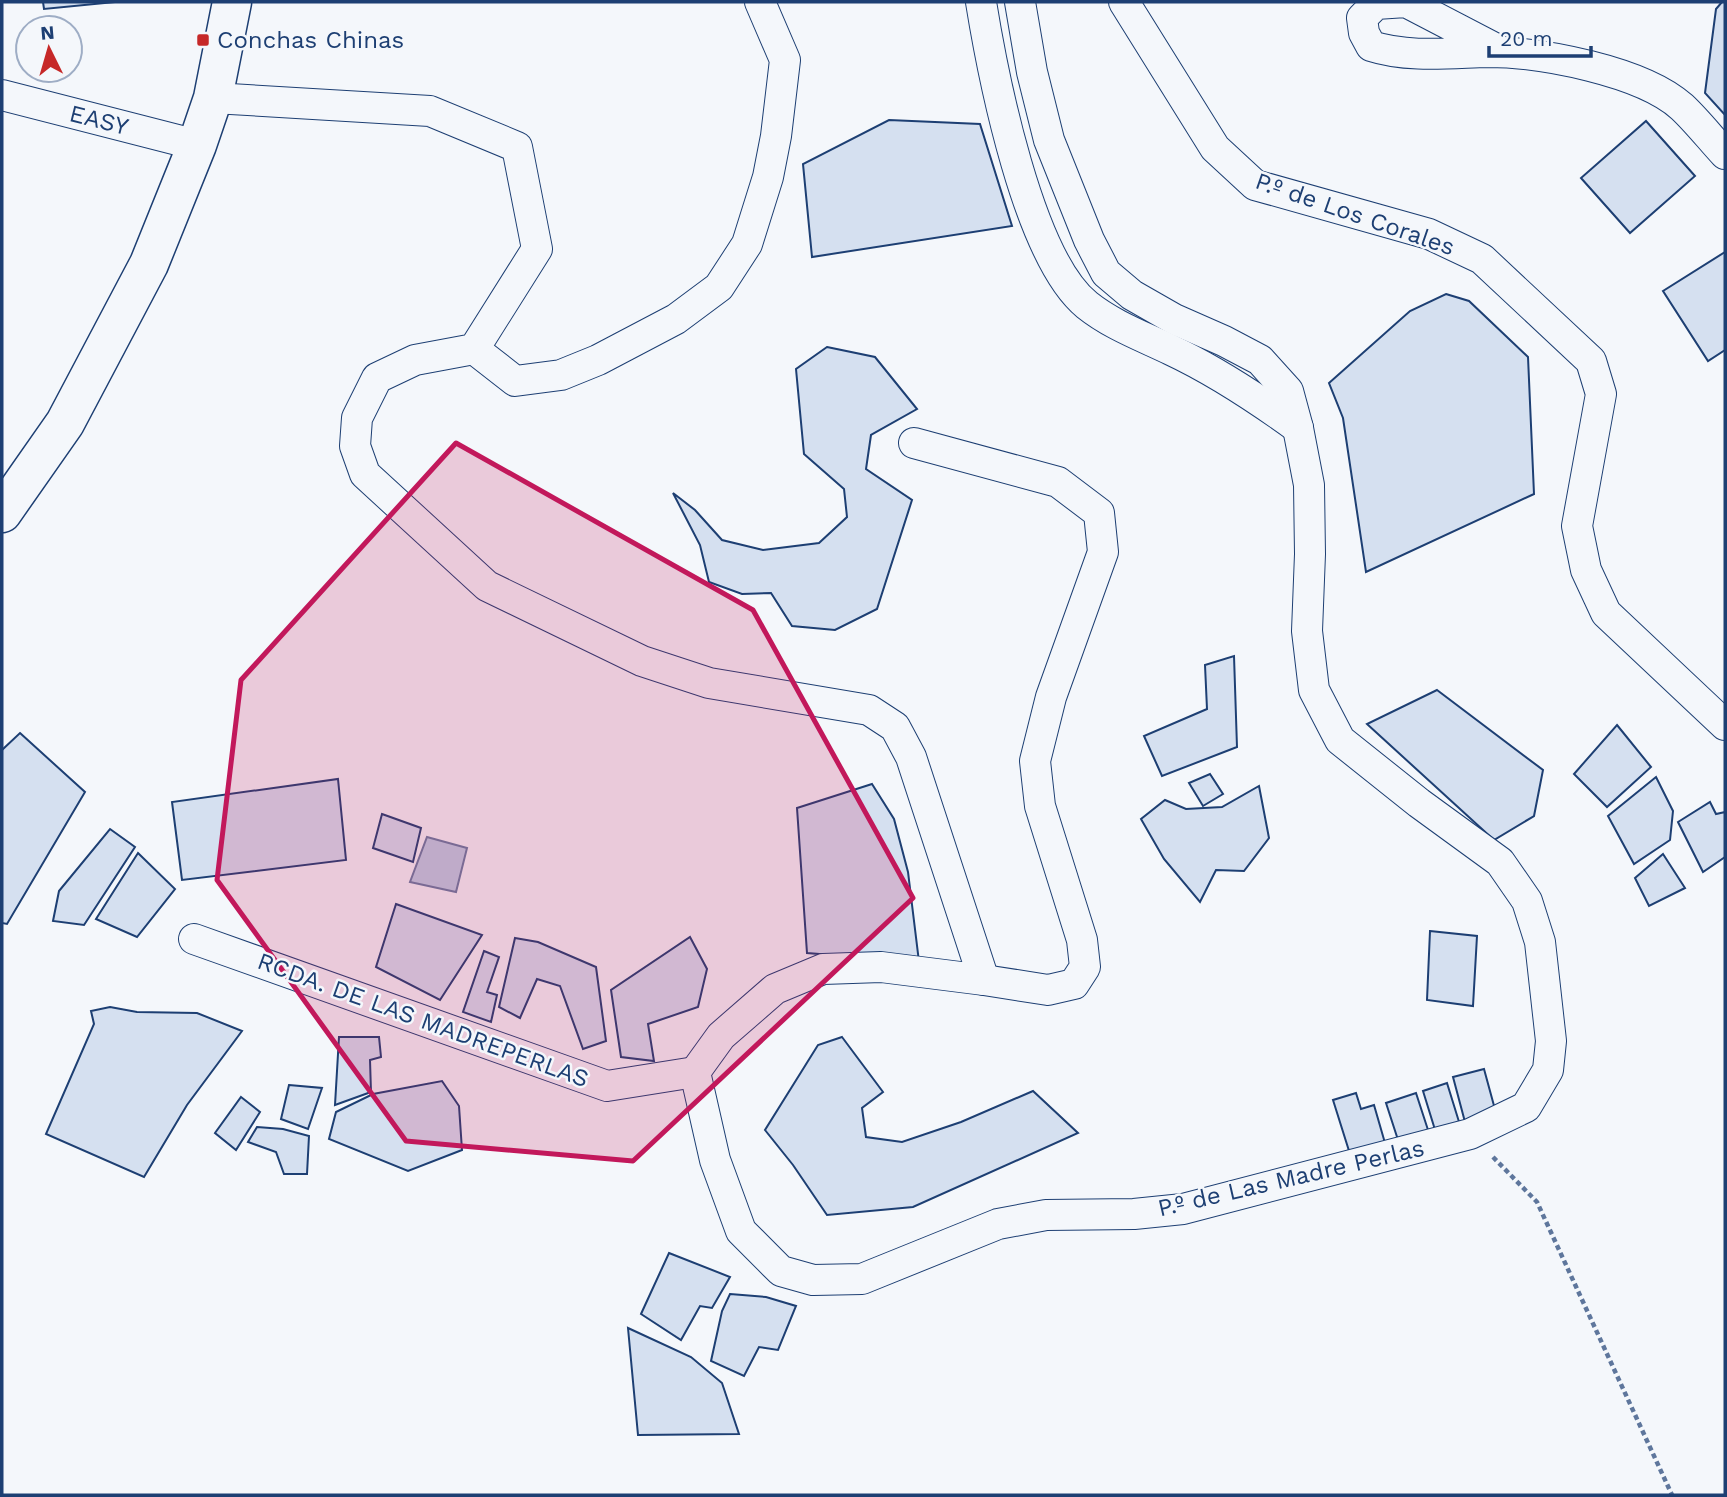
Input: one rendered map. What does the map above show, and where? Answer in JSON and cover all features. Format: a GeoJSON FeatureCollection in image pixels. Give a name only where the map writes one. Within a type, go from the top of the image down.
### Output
{"type":"FeatureCollection","features":[{"type":"Feature","properties":{"kind":"highway"},"geometry":{"type":"LineString","coordinates":[[2,513],[65,423],[149,264],[213,98],[232,2]]}},
{"type":"Feature","properties":{"kind":"street"},"geometry":{"type":"LineString","coordinates":[[474,349],[515,381],[561,375],[598,360],[676,319],[719,287],[747,244],[768,177],[776,136],[785,60],[760,2]]}},
{"type":"Feature","properties":{"kind":"street"},"geometry":{"type":"LineString","coordinates":[[981,2],[990,60],[1029,205],[1056,267],[1085,303],[1119,326],[1172,350],[1225,379],[1298,428]]}},
{"type":"Feature","properties":{"kind":"street","name":"P.º de Las Madre Perlas"},"geometry":{"type":"LineString","coordinates":[[695,1072],[715,1160],[741,1231],[781,1271],[813,1280],[862,1279],[998,1224],[1046,1215],[1134,1214],[1183,1209],[1470,1134],[1526,1107],[1548,1070],[1551,1041],[1541,942],[1527,901],[1500,862],[1419,803],[1340,740],[1314,690],[1307,631],[1309,485],[1288,391],[1260,360],[1174,319],[1132,295],[1106,273],[1089,240],[1049,140],[1032,72],[1020,2]]}},
{"type":"Feature","properties":{"kind":"street","name":"P.º de Los Corales"},"geometry":{"type":"LineString","coordinates":[[1124,2],[1214,148],[1255,185],[1429,234],[1482,259],[1591,361],[1601,394],[1577,526],[1586,570],[1606,612],[1725,725]]}},
{"type":"Feature","properties":{"kind":"street"},"geometry":{"type":"LineString","coordinates":[[1502,52],[1575,63],[1640,81],[1680,105],[1725,154]]}},
{"type":"Feature","properties":{"kind":"street","name":"EASY"},"geometry":{"type":"LineString","coordinates":[[2,95],[197,145]]}},
{"type":"Feature","properties":{"kind":"street"},"geometry":{"type":"LineString","coordinates":[[213,98],[430,111],[517,147],[537,249],[474,349],[415,360],[377,378],[357,418],[355,446],[365,474],[487,586],[642,661],[709,682],[869,710],[895,727],[911,757],[984,980]]}},
{"type":"Feature","properties":{"kind":"street"},"geometry":{"type":"LineString","coordinates":[[695,1072],[721,1036],[775,989],[823,969],[881,967],[1048,990],[1074,984],[1085,967],[1082,940],[1040,806],[1035,761],[1051,697],[1103,552],[1099,513],[1058,482],[914,443]]}},
{"type":"Feature","properties":{"kind":"street","name":"RCDA. DE LAS MADREPERLAS"},"geometry":{"type":"LineString","coordinates":[[194,939],[607,1086],[695,1072]]}},
{"type":"Feature","properties":{"kind":"path"},"geometry":{"type":"LineString","coordinates":[[1470,1134],[1537,1202],[1672,1495]]}},
{"type":"Feature","properties":{"kind":"highlighted area"},"geometry":{"type":"Polygon","coordinates":[[[456,443],[753,610],[913,898],[633,1161],[406,1141],[217,880],[241,680],[456,443]]]}},
{"type":"Feature","properties":{"kind":"water"},"geometry":{"type":"Polygon","coordinates":[[[427,837],[467,848],[456,892],[410,882],[427,837]]]}},
{"type":"Feature","properties":{"kind":"building"},"geometry":{"type":"Polygon","coordinates":[[[43,2],[115,2],[44,9],[43,2]]]}},
{"type":"Feature","properties":{"kind":"building"},"geometry":{"type":"Polygon","coordinates":[[[1725,2],[1725,115],[1705,93],[1716,9],[1725,2]]]}},
{"type":"Feature","properties":{"kind":"building"},"geometry":{"type":"Polygon","coordinates":[[[889,120],[980,124],[1012,226],[812,257],[803,164],[889,120]]]}},
{"type":"Feature","properties":{"kind":"building"},"geometry":{"type":"Polygon","coordinates":[[[1646,121],[1695,176],[1630,233],[1581,178],[1646,121]]]}},
{"type":"Feature","properties":{"kind":"building"},"geometry":{"type":"Polygon","coordinates":[[[1725,252],[1725,350],[1708,361],[1663,291],[1725,252]]]}},
{"type":"Feature","properties":{"kind":"building"},"geometry":{"type":"Polygon","coordinates":[[[1446,294],[1469,301],[1528,357],[1534,494],[1366,572],[1343,418],[1329,383],[1410,311],[1446,294]]]}},
{"type":"Feature","properties":{"kind":"building"},"geometry":{"type":"Polygon","coordinates":[[[827,347],[875,357],[917,409],[871,435],[866,469],[912,500],[877,609],[835,630],[792,626],[771,593],[742,594],[709,582],[700,545],[673,493],[695,510],[722,540],[763,550],[819,543],[847,517],[844,489],[804,454],[796,369],[827,347]]]}},
{"type":"Feature","properties":{"kind":"building"},"geometry":{"type":"Polygon","coordinates":[[[1234,656],[1237,747],[1162,776],[1144,736],[1207,709],[1205,665],[1234,656]]]}},
{"type":"Feature","properties":{"kind":"building"},"geometry":{"type":"Polygon","coordinates":[[[1437,690],[1543,770],[1534,816],[1494,840],[1367,724],[1437,690]]]}},
{"type":"Feature","properties":{"kind":"building"},"geometry":{"type":"Polygon","coordinates":[[[1617,725],[1651,767],[1607,807],[1574,774],[1617,725]]]}},
{"type":"Feature","properties":{"kind":"building"},"geometry":{"type":"Polygon","coordinates":[[[20,733],[85,792],[7,924],[2,923],[2,750],[20,733]]]}},
{"type":"Feature","properties":{"kind":"building"},"geometry":{"type":"Polygon","coordinates":[[[1210,774],[1223,794],[1203,806],[1189,783],[1210,774]]]}},
{"type":"Feature","properties":{"kind":"building"},"geometry":{"type":"Polygon","coordinates":[[[1656,777],[1673,811],[1670,840],[1634,864],[1608,816],[1656,777]]]}},
{"type":"Feature","properties":{"kind":"building"},"geometry":{"type":"Polygon","coordinates":[[[338,779],[346,860],[182,880],[172,802],[338,779]]]}},
{"type":"Feature","properties":{"kind":"building"},"geometry":{"type":"Polygon","coordinates":[[[872,784],[894,819],[908,872],[919,962],[807,953],[797,808],[872,784]]]}},
{"type":"Feature","properties":{"kind":"building"},"geometry":{"type":"Polygon","coordinates":[[[1259,786],[1269,838],[1244,871],[1216,870],[1200,902],[1164,859],[1141,819],[1165,800],[1186,809],[1222,807],[1259,786]]]}},
{"type":"Feature","properties":{"kind":"building"},"geometry":{"type":"Polygon","coordinates":[[[1710,802],[1716,814],[1725,812],[1725,857],[1703,872],[1678,822],[1710,802]]]}},
{"type":"Feature","properties":{"kind":"building"},"geometry":{"type":"Polygon","coordinates":[[[382,814],[421,828],[413,862],[373,848],[382,814]]]}},
{"type":"Feature","properties":{"kind":"building"},"geometry":{"type":"Polygon","coordinates":[[[110,829],[135,847],[84,925],[53,921],[59,891],[110,829]]]}},
{"type":"Feature","properties":{"kind":"building"},"geometry":{"type":"Polygon","coordinates":[[[138,853],[175,889],[137,937],[96,919],[138,853]]]}},
{"type":"Feature","properties":{"kind":"building"},"geometry":{"type":"Polygon","coordinates":[[[1663,854],[1685,888],[1649,906],[1635,878],[1663,854]]]}},
{"type":"Feature","properties":{"kind":"building"},"geometry":{"type":"Polygon","coordinates":[[[396,904],[482,935],[440,1000],[376,967],[396,904]]]}},
{"type":"Feature","properties":{"kind":"building"},"geometry":{"type":"Polygon","coordinates":[[[1430,931],[1477,936],[1473,1006],[1427,1000],[1430,931]]]}},
{"type":"Feature","properties":{"kind":"building"},"geometry":{"type":"Polygon","coordinates":[[[690,937],[707,969],[698,1007],[648,1024],[654,1061],[621,1057],[611,990],[690,937]]]}},
{"type":"Feature","properties":{"kind":"building"},"geometry":{"type":"Polygon","coordinates":[[[515,938],[538,942],[596,967],[606,1041],[583,1049],[560,986],[537,979],[520,1018],[499,1007],[515,938]]]}},
{"type":"Feature","properties":{"kind":"building"},"geometry":{"type":"Polygon","coordinates":[[[484,951],[499,957],[487,992],[497,995],[491,1022],[463,1012],[484,951]]]}},
{"type":"Feature","properties":{"kind":"building"},"geometry":{"type":"Polygon","coordinates":[[[110,1007],[137,1012],[197,1013],[242,1031],[187,1105],[144,1177],[46,1134],[94,1024],[91,1011],[110,1007]]]}},
{"type":"Feature","properties":{"kind":"building"},"geometry":{"type":"Polygon","coordinates":[[[339,1037],[379,1037],[381,1057],[370,1060],[371,1092],[335,1105],[339,1037]]]}},
{"type":"Feature","properties":{"kind":"building"},"geometry":{"type":"Polygon","coordinates":[[[842,1037],[883,1092],[862,1108],[866,1137],[902,1142],[961,1122],[1033,1091],[1078,1133],[913,1207],[827,1215],[765,1130],[818,1045],[842,1037]]]}},
{"type":"Feature","properties":{"kind":"building"},"geometry":{"type":"Polygon","coordinates":[[[1484,1069],[1496,1113],[1465,1122],[1453,1077],[1484,1069]]]}},
{"type":"Feature","properties":{"kind":"building"},"geometry":{"type":"Polygon","coordinates":[[[442,1081],[459,1106],[462,1150],[408,1171],[329,1139],[336,1112],[373,1094],[442,1081]]]}},
{"type":"Feature","properties":{"kind":"building"},"geometry":{"type":"Polygon","coordinates":[[[1447,1083],[1460,1125],[1436,1133],[1423,1091],[1447,1083]]]}},
{"type":"Feature","properties":{"kind":"building"},"geometry":{"type":"Polygon","coordinates":[[[289,1085],[322,1088],[308,1129],[281,1119],[289,1085]]]}},
{"type":"Feature","properties":{"kind":"building"},"geometry":{"type":"Polygon","coordinates":[[[1356,1093],[1361,1109],[1374,1105],[1385,1143],[1350,1154],[1333,1100],[1356,1093]]]}},
{"type":"Feature","properties":{"kind":"building"},"geometry":{"type":"Polygon","coordinates":[[[1416,1093],[1429,1133],[1399,1143],[1386,1103],[1416,1093]]]}},
{"type":"Feature","properties":{"kind":"building"},"geometry":{"type":"Polygon","coordinates":[[[241,1097],[260,1112],[236,1150],[215,1133],[241,1097]]]}},
{"type":"Feature","properties":{"kind":"building"},"geometry":{"type":"Polygon","coordinates":[[[257,1127],[283,1129],[309,1136],[307,1174],[284,1174],[276,1152],[248,1142],[257,1127]]]}},
{"type":"Feature","properties":{"kind":"building"},"geometry":{"type":"Polygon","coordinates":[[[669,1253],[730,1277],[712,1308],[700,1306],[681,1340],[641,1314],[669,1253]]]}},
{"type":"Feature","properties":{"kind":"building"},"geometry":{"type":"Polygon","coordinates":[[[730,1294],[766,1297],[796,1306],[778,1350],[759,1347],[744,1376],[711,1361],[722,1311],[730,1294]]]}},
{"type":"Feature","properties":{"kind":"building"},"geometry":{"type":"Polygon","coordinates":[[[628,1328],[691,1357],[722,1383],[739,1434],[638,1435],[628,1328]]]}},
{"type":"Feature","properties":{"kind":"place","name":"Conchas Chinas"},"geometry":{"type":"Point","coordinates":[203,40]}}]}
